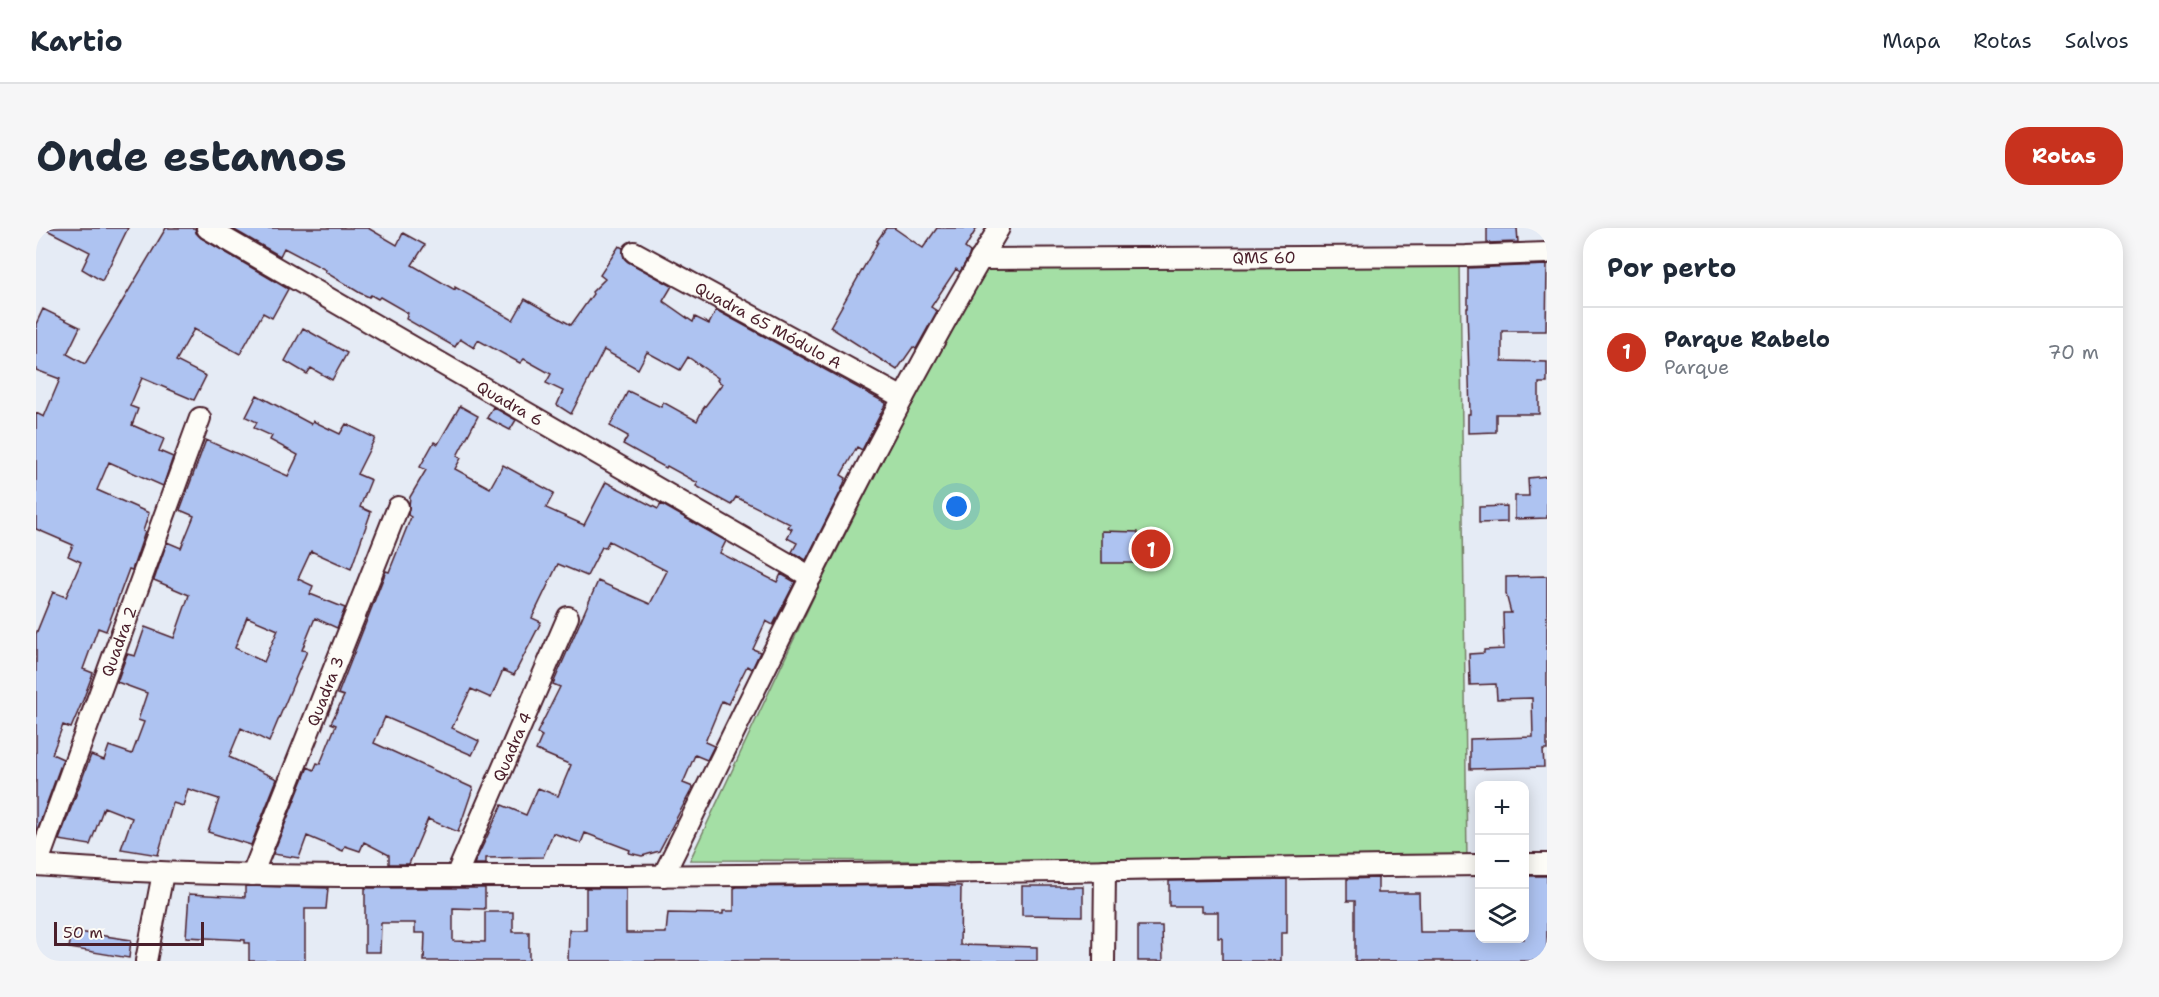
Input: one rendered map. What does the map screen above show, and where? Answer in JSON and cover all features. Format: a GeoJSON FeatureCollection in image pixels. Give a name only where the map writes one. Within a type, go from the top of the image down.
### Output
{"type":"FeatureCollection","features":[{"type":"Feature","properties":{"kind":"street","name":"Quadra 6"},"geometry":{"type":"LineString","coordinates":[[207,228],[812,577]]}},
{"type":"Feature","properties":{"kind":"street"},"geometry":{"type":"LineString","coordinates":[[663,876],[903,399],[999,228]]}},
{"type":"Feature","properties":{"kind":"street","name":"Quadra 65 Módulo A"},"geometry":{"type":"LineString","coordinates":[[634,252],[903,399]]}},
{"type":"Feature","properties":{"kind":"street","name":"QMS 60"},"geometry":{"type":"LineString","coordinates":[[980,259],[1466,256],[1547,253]]}},
{"type":"Feature","properties":{"kind":"street","name":"Quadra 2"},"geometry":{"type":"LineString","coordinates":[[36,865],[200,418]]}},
{"type":"Feature","properties":{"kind":"street","name":"Quadra 3"},"geometry":{"type":"LineString","coordinates":[[252,875],[399,507]]}},
{"type":"Feature","properties":{"kind":"street","name":"Quadra 4"},"geometry":{"type":"LineString","coordinates":[[456,876],[567,617]]}},
{"type":"Feature","properties":{"kind":"street"},"geometry":{"type":"LineString","coordinates":[[1529,864],[1547,864]]}},
{"type":"Feature","properties":{"kind":"street"},"geometry":{"type":"LineString","coordinates":[[36,865],[163,873],[456,876],[663,876],[1475,865]]}},
{"type":"Feature","properties":{"kind":"street"},"geometry":{"type":"LineString","coordinates":[[1104,961],[1105,870]]}},
{"type":"Feature","properties":{"kind":"street"},"geometry":{"type":"LineString","coordinates":[[146,961],[163,873]]}},
{"type":"Feature","properties":{"kind":"green space"},"geometry":{"type":"Polygon","coordinates":[[[1460,258],[1467,863],[690,860],[817,590],[982,264],[1460,258]]]}},
{"type":"Feature","properties":{"kind":"building"},"geometry":{"type":"Polygon","coordinates":[[[43,228],[128,228],[102,281],[82,269],[90,252],[43,228]]]}},
{"type":"Feature","properties":{"kind":"building"},"geometry":{"type":"Polygon","coordinates":[[[166,228],[195,228],[201,238],[288,289],[272,318],[263,313],[240,354],[194,329],[176,361],[206,376],[194,400],[142,378],[130,406],[138,409],[132,425],[164,439],[159,451],[173,457],[163,486],[109,462],[97,490],[149,513],[132,570],[129,569],[106,631],[98,628],[83,669],[93,673],[83,700],[71,728],[63,725],[52,754],[63,759],[36,833],[36,634],[53,592],[66,597],[81,562],[68,556],[73,545],[36,529],[36,413],[44,417],[60,379],[36,370],[36,324],[43,309],[80,327],[67,354],[85,364],[166,228]]]}},
{"type":"Feature","properties":{"kind":"building"},"geometry":{"type":"Polygon","coordinates":[[[231,228],[368,228],[397,245],[403,233],[425,245],[412,265],[455,290],[455,287],[513,320],[525,299],[571,325],[593,294],[592,292],[605,279],[600,275],[619,246],[623,248],[624,258],[628,262],[672,286],[663,301],[693,322],[695,317],[709,324],[716,310],[886,403],[862,450],[857,447],[841,475],[846,478],[841,491],[806,560],[792,552],[797,543],[787,538],[792,529],[788,527],[790,524],[736,497],[731,505],[696,486],[698,483],[623,444],[628,436],[610,426],[628,391],[661,407],[663,402],[697,421],[722,384],[717,380],[718,378],[688,357],[680,370],[647,352],[638,369],[604,350],[571,414],[557,405],[563,391],[546,383],[551,374],[524,359],[520,363],[478,340],[474,348],[460,339],[455,347],[406,319],[408,313],[380,297],[378,299],[360,293],[325,272],[326,270],[284,248],[280,256],[231,228]]]}},
{"type":"Feature","properties":{"kind":"building"},"geometry":{"type":"Polygon","coordinates":[[[886,228],[894,228],[923,248],[937,228],[977,228],[965,248],[970,252],[960,272],[956,269],[931,307],[937,311],[916,349],[913,347],[897,370],[830,327],[886,228]]]}},
{"type":"Feature","properties":{"kind":"building"},"geometry":{"type":"Polygon","coordinates":[[[1487,228],[1517,228],[1518,242],[1487,243],[1487,228]]]}},
{"type":"Feature","properties":{"kind":"building"},"geometry":{"type":"Polygon","coordinates":[[[1547,265],[1546,331],[1502,331],[1502,361],[1547,362],[1547,383],[1539,383],[1539,414],[1496,414],[1496,432],[1468,433],[1468,414],[1470,414],[1468,268],[1547,265]]]}},
{"type":"Feature","properties":{"kind":"building"},"geometry":{"type":"Polygon","coordinates":[[[303,328],[347,353],[332,380],[311,368],[307,374],[285,361],[303,328]]]}},
{"type":"Feature","properties":{"kind":"building"},"geometry":{"type":"Polygon","coordinates":[[[257,395],[311,424],[313,421],[340,434],[346,424],[375,438],[357,474],[371,480],[360,507],[371,512],[351,569],[311,551],[298,579],[313,586],[310,594],[345,608],[337,628],[315,618],[302,650],[307,651],[269,742],[241,728],[229,757],[277,779],[251,845],[208,832],[219,799],[188,789],[183,806],[173,803],[158,855],[121,849],[132,818],[104,807],[90,845],[59,840],[91,755],[104,760],[109,746],[132,754],[144,722],[138,720],[147,693],[117,682],[127,654],[135,656],[145,627],[174,638],[189,595],[154,580],[167,542],[181,548],[194,516],[180,510],[206,440],[288,476],[298,455],[270,440],[272,436],[254,428],[257,422],[246,417],[257,395]],[[247,617],[235,648],[264,662],[278,630],[247,617]]]}},
{"type":"Feature","properties":{"kind":"building"},"geometry":{"type":"Polygon","coordinates":[[[460,406],[478,416],[457,456],[461,458],[455,469],[490,488],[503,465],[554,493],[546,508],[584,525],[606,482],[658,509],[661,504],[726,541],[720,553],[777,582],[781,574],[795,582],[773,625],[766,621],[753,649],[760,652],[752,669],[747,666],[728,704],[722,701],[705,742],[714,746],[707,760],[695,755],[683,783],[693,787],[659,851],[642,856],[629,853],[630,850],[585,833],[581,843],[553,833],[543,857],[486,858],[486,864],[474,864],[502,805],[526,815],[538,788],[558,796],[571,765],[536,750],[542,736],[537,733],[560,687],[553,684],[598,581],[650,604],[667,571],[609,541],[605,548],[602,547],[587,576],[558,564],[532,618],[541,622],[514,675],[503,670],[491,698],[471,689],[452,728],[479,741],[472,755],[385,717],[374,743],[473,788],[458,832],[428,819],[409,864],[389,864],[389,855],[364,842],[360,851],[345,846],[343,851],[307,836],[299,858],[273,854],[308,767],[314,770],[317,763],[320,764],[336,725],[331,723],[344,696],[338,694],[386,571],[389,572],[411,517],[408,515],[410,497],[426,470],[420,467],[434,442],[438,444],[460,406]]]}},
{"type":"Feature","properties":{"kind":"building"},"geometry":{"type":"Polygon","coordinates":[[[493,407],[516,420],[510,430],[487,418],[493,407]]]}},
{"type":"Feature","properties":{"kind":"building"},"geometry":{"type":"Polygon","coordinates":[[[1547,476],[1547,518],[1515,519],[1515,496],[1529,496],[1528,478],[1547,476]]]}},
{"type":"Feature","properties":{"kind":"building"},"geometry":{"type":"Polygon","coordinates":[[[1507,506],[1507,522],[1479,523],[1479,507],[1507,506]]]}},
{"type":"Feature","properties":{"kind":"building"},"geometry":{"type":"Polygon","coordinates":[[[1102,531],[1138,532],[1138,563],[1102,563],[1102,531]]]}},
{"type":"Feature","properties":{"kind":"building"},"geometry":{"type":"Polygon","coordinates":[[[1547,576],[1547,750],[1543,750],[1544,767],[1470,769],[1470,739],[1533,737],[1532,698],[1497,699],[1496,684],[1470,685],[1469,654],[1484,653],[1484,650],[1504,649],[1503,613],[1511,613],[1506,594],[1506,577],[1547,576]]]}},
{"type":"Feature","properties":{"kind":"building"},"geometry":{"type":"Polygon","coordinates":[[[1529,876],[1547,876],[1547,961],[1355,961],[1355,901],[1347,901],[1347,879],[1378,878],[1378,893],[1419,893],[1420,932],[1475,932],[1475,943],[1529,943],[1529,876]]]}},
{"type":"Feature","properties":{"kind":"building"},"geometry":{"type":"Polygon","coordinates":[[[1287,879],[1287,933],[1281,933],[1281,961],[1222,961],[1222,938],[1218,938],[1218,912],[1201,912],[1201,906],[1169,906],[1169,881],[1287,879]]]}},
{"type":"Feature","properties":{"kind":"building"},"geometry":{"type":"Polygon","coordinates":[[[245,886],[328,888],[326,909],[305,909],[305,961],[249,961],[249,943],[245,943],[245,940],[186,937],[189,894],[245,897],[245,886]]]}},
{"type":"Feature","properties":{"kind":"building"},"geometry":{"type":"Polygon","coordinates":[[[961,886],[960,945],[1037,947],[1037,961],[568,961],[569,930],[586,930],[586,888],[626,888],[626,933],[666,933],[668,913],[723,914],[723,911],[734,911],[734,888],[737,887],[961,886]]]}},
{"type":"Feature","properties":{"kind":"building"},"geometry":{"type":"Polygon","coordinates":[[[1022,886],[1083,886],[1083,916],[1022,915],[1022,886]]]}},
{"type":"Feature","properties":{"kind":"building"},"geometry":{"type":"Polygon","coordinates":[[[365,888],[485,888],[485,909],[453,908],[453,941],[485,942],[485,912],[513,912],[513,932],[529,932],[529,961],[424,961],[425,933],[415,933],[415,923],[381,923],[380,952],[365,952],[365,888]]]}},
{"type":"Feature","properties":{"kind":"building"},"geometry":{"type":"Polygon","coordinates":[[[1138,926],[1162,926],[1163,961],[1138,961],[1138,926]]]}},
{"type":"Feature","properties":{"kind":"building"},"geometry":{"type":"Polygon","coordinates":[[[72,931],[131,940],[129,958],[69,948],[72,931]]]}},
{"type":"Feature","properties":{"kind":"place","name":"Parque Rabelo"},"geometry":{"type":"Point","coordinates":[1151,549]}}]}
